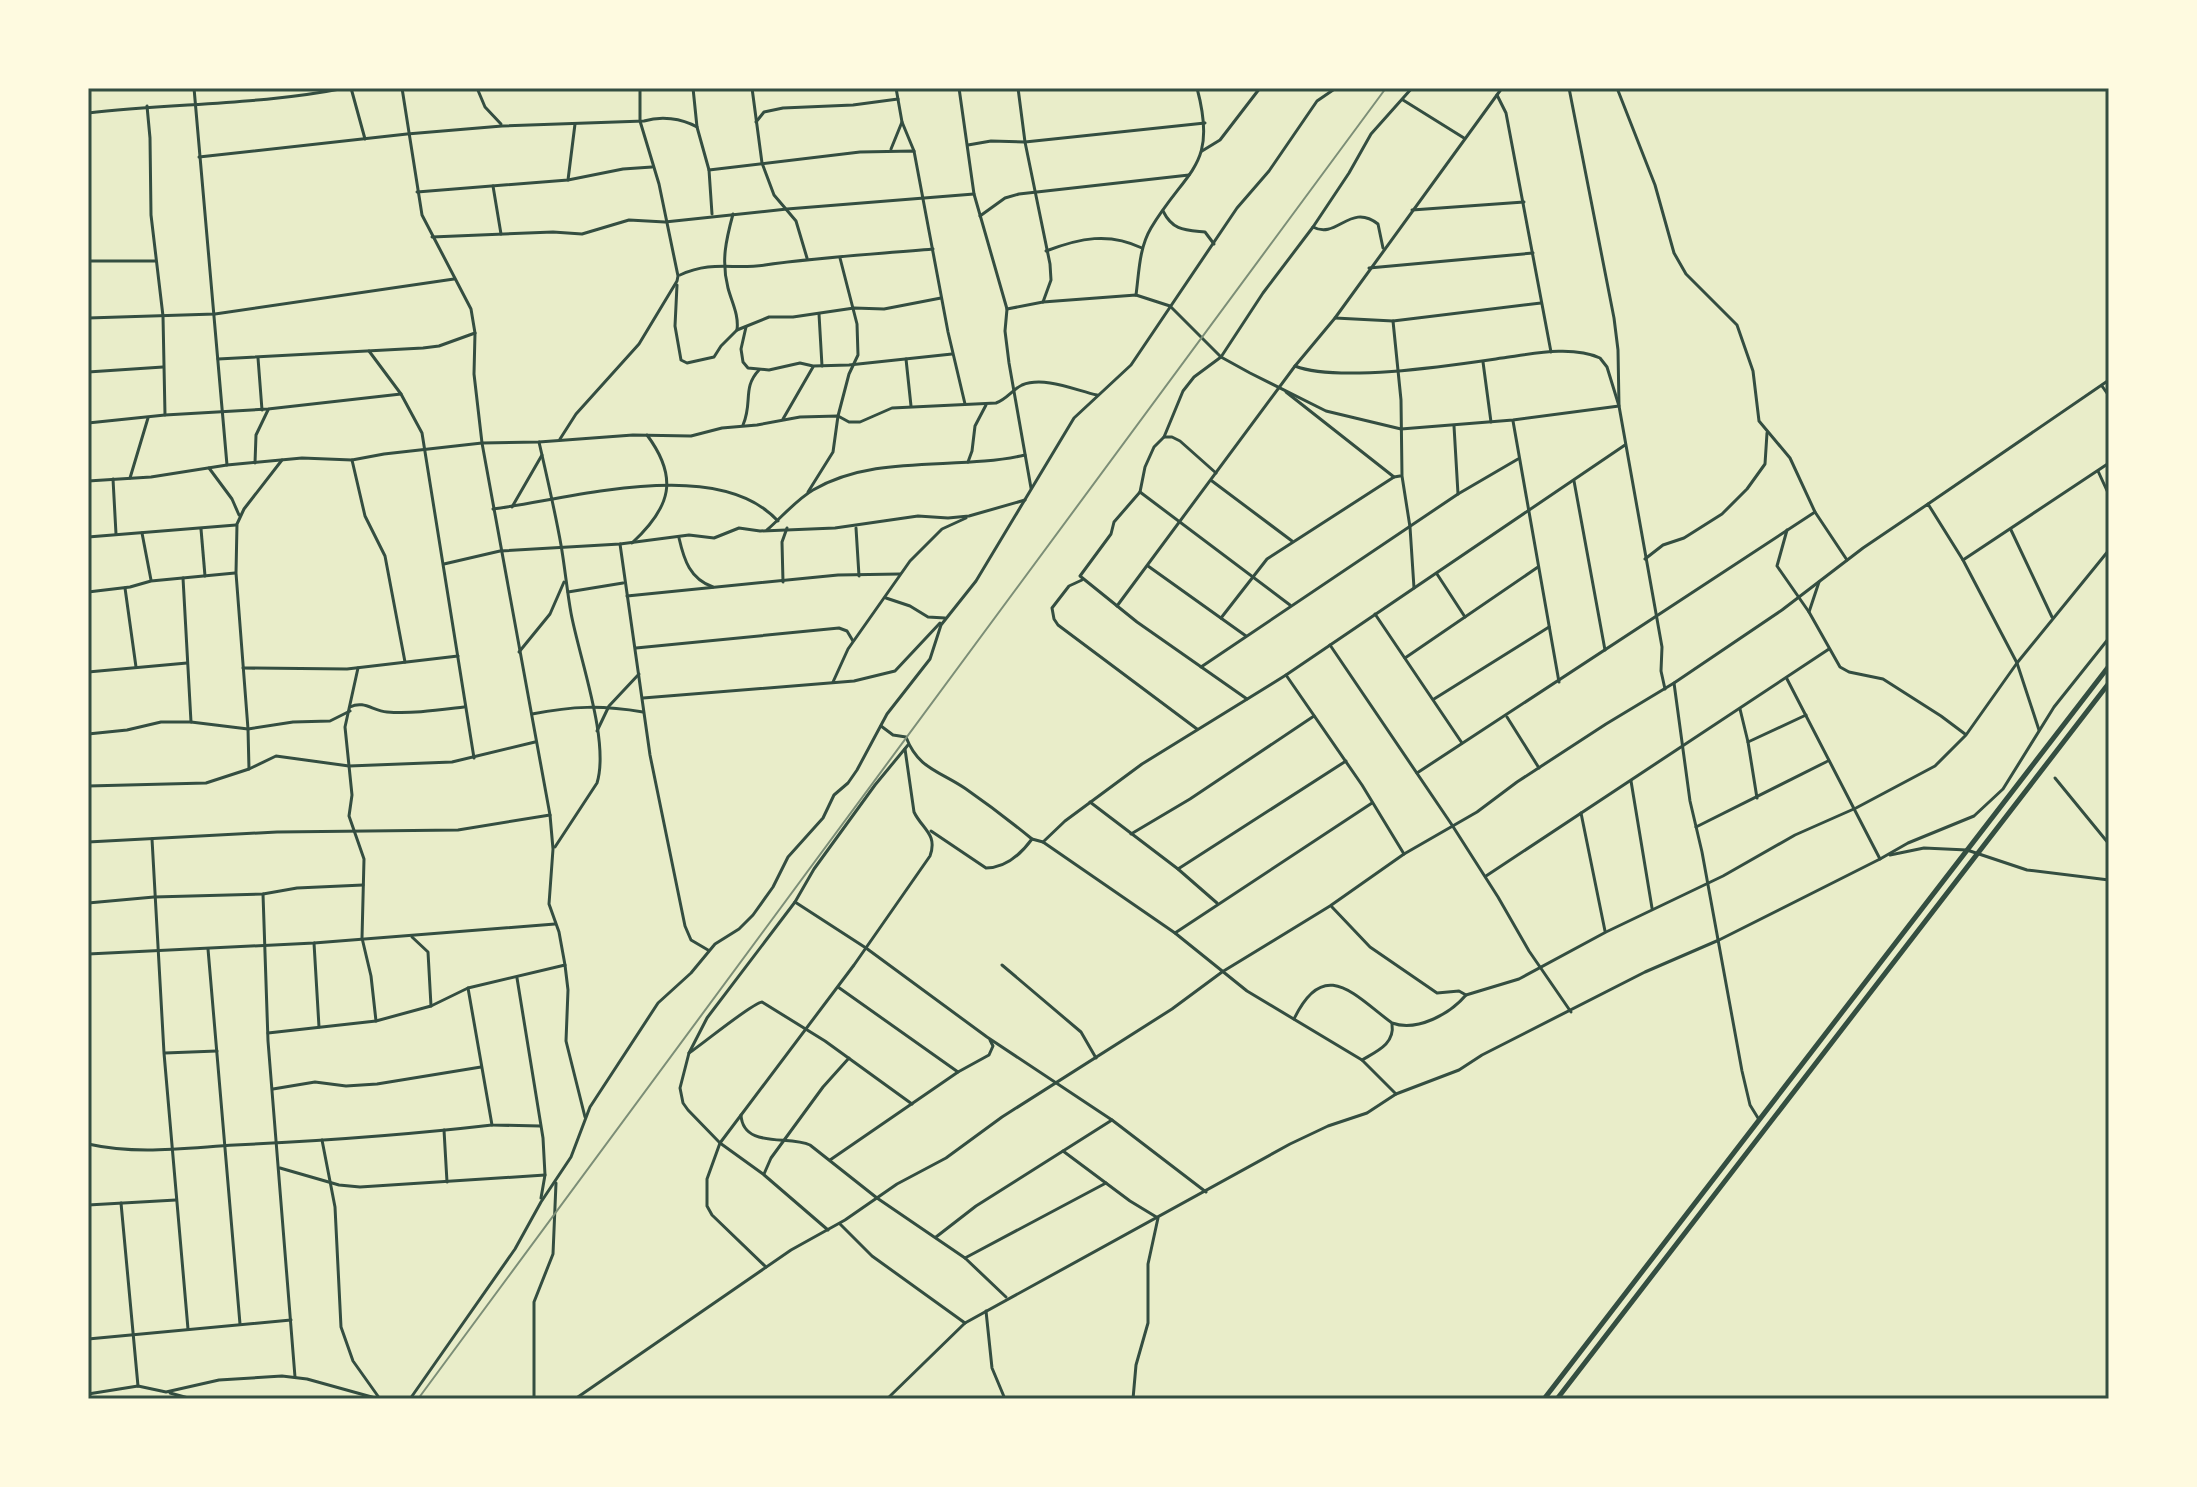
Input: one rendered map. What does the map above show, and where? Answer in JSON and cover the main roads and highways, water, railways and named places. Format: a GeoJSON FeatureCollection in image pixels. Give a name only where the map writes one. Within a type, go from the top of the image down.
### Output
{"type":"FeatureCollection","features":[{"type":"Feature","properties":{"kind":"main road"},"geometry":{"type":"LineString","coordinates":[[1544,1399],[2109,666]]}},
{"type":"Feature","properties":{"kind":"main road"},"geometry":{"type":"LineString","coordinates":[[1557,1399],[2109,683]]}},
{"type":"Feature","properties":{"kind":"railway"},"geometry":{"type":"LineString","coordinates":[[418,1399],[1386,88]]}}]}
